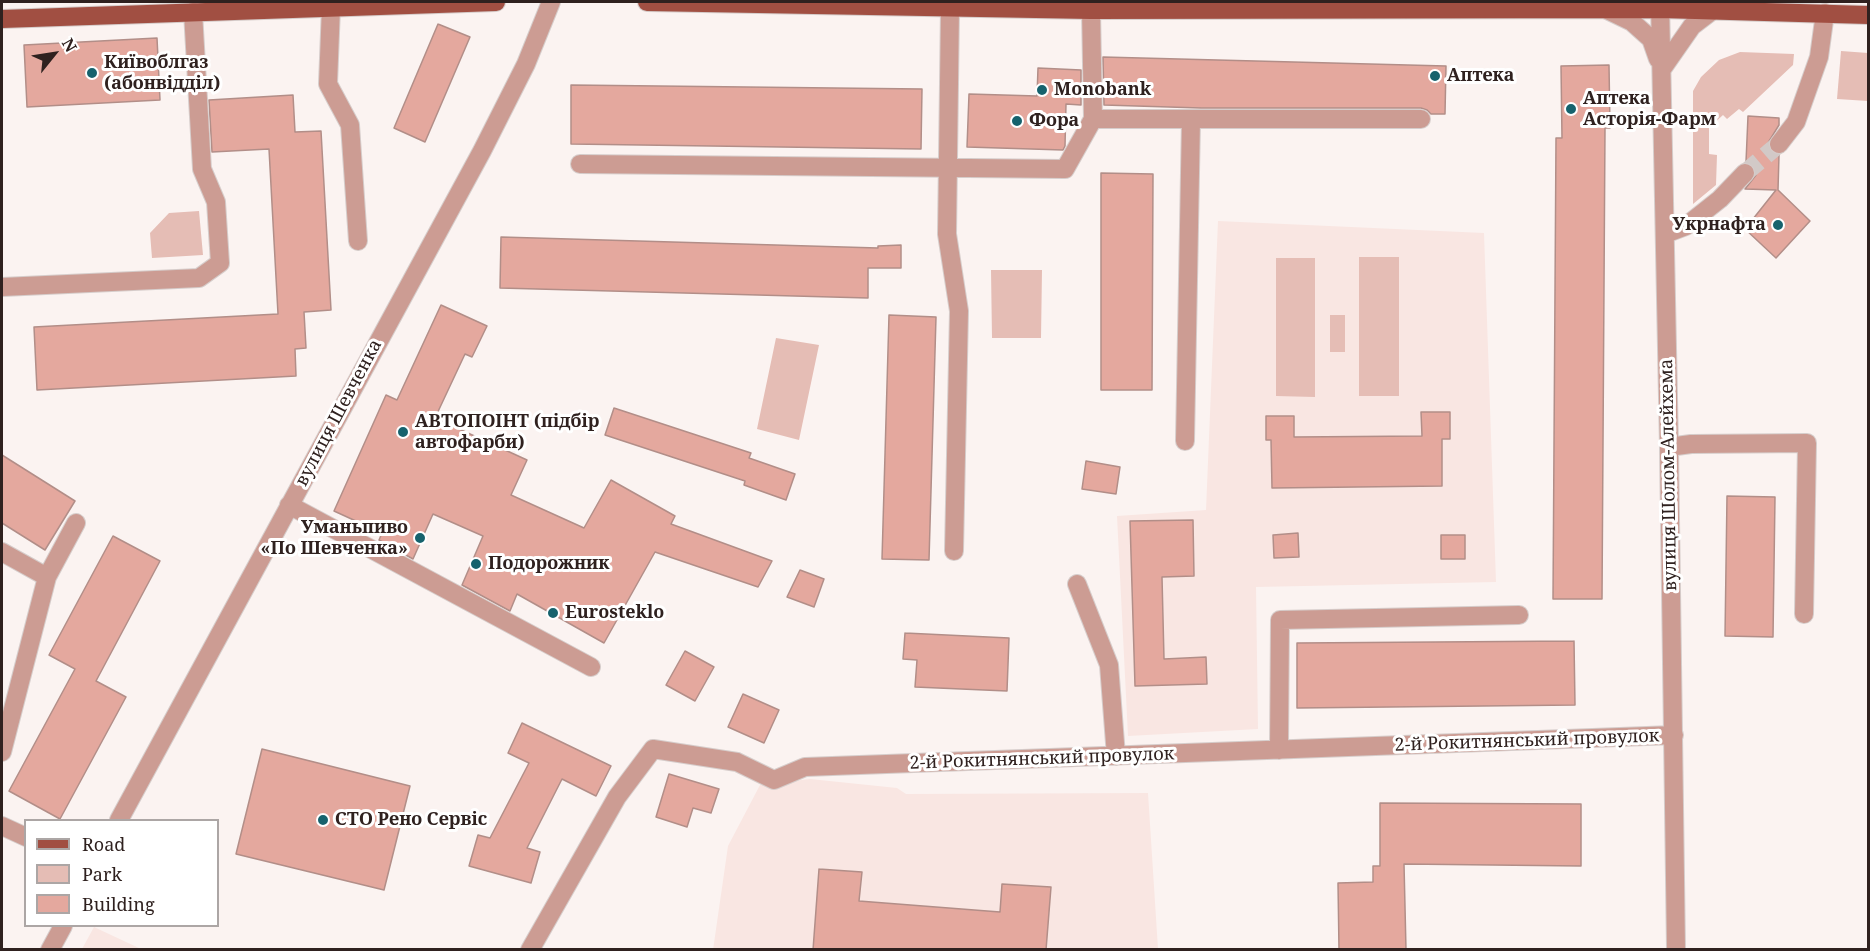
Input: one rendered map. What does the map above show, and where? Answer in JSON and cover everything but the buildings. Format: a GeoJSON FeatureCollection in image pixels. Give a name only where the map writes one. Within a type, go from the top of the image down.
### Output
{"type":"FeatureCollection","features":[{"type":"Feature","properties":{"kind":"main road"},"geometry":{"type":"LineString","coordinates":[[2,19],[496,2]]}},
{"type":"Feature","properties":{"kind":"main road"},"geometry":{"type":"LineString","coordinates":[[648,2],[1091,10],[1661,5],[1869,15]]}},
{"type":"Feature","properties":{"kind":"street","name":"вулиця Шевченка"},"geometry":{"type":"LineString","coordinates":[[120,819],[482,151],[526,64],[551,2]]}},
{"type":"Feature","properties":{"kind":"street"},"geometry":{"type":"LineString","coordinates":[[1609,5],[1651,39],[1662,69]]}},
{"type":"Feature","properties":{"kind":"street","name":"вулиця Шолом-Алейхема"},"geometry":{"type":"LineString","coordinates":[[1661,5],[1676,950]]}},
{"type":"Feature","properties":{"kind":"street"},"geometry":{"type":"LineString","coordinates":[[1662,69],[1706,6]]}},
{"type":"Feature","properties":{"kind":"street"},"geometry":{"type":"LineString","coordinates":[[331,7],[328,84],[350,125],[358,241]]}},
{"type":"Feature","properties":{"kind":"street"},"geometry":{"type":"LineString","coordinates":[[950,8],[947,234],[959,311],[954,551]]}},
{"type":"Feature","properties":{"kind":"street"},"geometry":{"type":"LineString","coordinates":[[580,164],[1065,169],[1093,119],[1091,10]]}},
{"type":"Feature","properties":{"kind":"street"},"geometry":{"type":"LineString","coordinates":[[2,287],[199,279],[220,263],[216,202],[202,169],[193,12]]}},
{"type":"Feature","properties":{"kind":"street"},"geometry":{"type":"LineString","coordinates":[[1779,144],[1796,123],[1819,57],[1825,13]]}},
{"type":"Feature","properties":{"kind":"street"},"geometry":{"type":"LineString","coordinates":[[1093,119],[1420,119]]}},
{"type":"Feature","properties":{"kind":"street"},"geometry":{"type":"LineString","coordinates":[[1185,441],[1191,119]]}},
{"type":"Feature","properties":{"kind":"street"},"geometry":{"type":"LineString","coordinates":[[1665,234],[1686,226],[1720,199],[1745,173]]}},
{"type":"Feature","properties":{"kind":"street"},"geometry":{"type":"LineString","coordinates":[[1669,447],[1691,444],[1807,443],[1804,614]]}},
{"type":"Feature","properties":{"kind":"street"},"geometry":{"type":"LineString","coordinates":[[289,505],[591,667]]}},
{"type":"Feature","properties":{"kind":"street"},"geometry":{"type":"LineString","coordinates":[[2,752],[47,578],[76,524]]}},
{"type":"Feature","properties":{"kind":"street"},"geometry":{"type":"LineString","coordinates":[[2,552],[47,578]]}},
{"type":"Feature","properties":{"kind":"street"},"geometry":{"type":"LineString","coordinates":[[1077,584],[1109,665],[1116,756]]}},
{"type":"Feature","properties":{"kind":"street"},"geometry":{"type":"LineString","coordinates":[[1279,750],[1280,620],[1519,615]]}},
{"type":"Feature","properties":{"kind":"street","name":"2-й Рокитнянський провулок"},"geometry":{"type":"LineString","coordinates":[[530,950],[617,797],[653,749],[736,762],[774,780],[805,767],[1674,735]]}},
{"type":"Feature","properties":{"kind":"street"},"geometry":{"type":"LineString","coordinates":[[2,826],[24,836]]}},
{"type":"Feature","properties":{"kind":"street"},"geometry":{"type":"LineString","coordinates":[[50,950],[62,927]]}},
{"type":"Feature","properties":{"kind":"shaded area"},"geometry":{"type":"Polygon","coordinates":[[[1218,221],[1484,233],[1496,582],[1256,587],[1258,729],[1128,736],[1117,516],[1206,510],[1218,221]]]}},
{"type":"Feature","properties":{"kind":"shaded area"},"geometry":{"type":"Polygon","coordinates":[[[810,779],[897,788],[906,794],[1148,793],[1158,949],[713,950],[728,846],[760,785],[810,779]]]}},
{"type":"Feature","properties":{"kind":"shaded area"},"geometry":{"type":"Polygon","coordinates":[[[94,927],[141,949],[82,949],[94,927]]]}},
{"type":"Feature","properties":{"kind":"green space"},"geometry":{"type":"Polygon","coordinates":[[[1841,51],[1868,53],[1868,101],[1837,99],[1841,51]]]}},
{"type":"Feature","properties":{"kind":"green space"},"geometry":{"type":"Polygon","coordinates":[[[1740,52],[1794,54],[1793,65],[1743,112],[1739,109],[1727,119],[1723,115],[1709,128],[1709,154],[1717,155],[1716,185],[1693,204],[1693,91],[1701,77],[1719,60],[1740,52]]]}},
{"type":"Feature","properties":{"kind":"green space"},"geometry":{"type":"Polygon","coordinates":[[[199,211],[203,255],[152,258],[150,233],[169,213],[199,211]]]}},
{"type":"Feature","properties":{"kind":"green space"},"geometry":{"type":"Polygon","coordinates":[[[1359,257],[1399,257],[1399,396],[1359,396],[1359,257]]]}},
{"type":"Feature","properties":{"kind":"green space"},"geometry":{"type":"Polygon","coordinates":[[[1276,258],[1315,258],[1315,397],[1276,396],[1276,258]]]}},
{"type":"Feature","properties":{"kind":"green space"},"geometry":{"type":"Polygon","coordinates":[[[991,270],[1042,270],[1041,338],[992,338],[991,270]]]}},
{"type":"Feature","properties":{"kind":"green space"},"geometry":{"type":"Polygon","coordinates":[[[1330,315],[1345,315],[1345,352],[1330,352],[1330,315]]]}},
{"type":"Feature","properties":{"kind":"green space"},"geometry":{"type":"Polygon","coordinates":[[[776,338],[819,345],[799,440],[757,429],[776,338]]]}},
{"type":"Feature","properties":{"kind":"tunnel"},"geometry":{"type":"LineString","coordinates":[[1745,173],[1779,144]]}},
{"type":"Feature","properties":{"kind":"place","name":"Київоблгаз (абонвідділ)"},"geometry":{"type":"Point","coordinates":[92,73]}},
{"type":"Feature","properties":{"kind":"place","name":"Аптека"},"geometry":{"type":"Point","coordinates":[1435,76]}},
{"type":"Feature","properties":{"kind":"place","name":"Monobank"},"geometry":{"type":"Point","coordinates":[1042,90]}},
{"type":"Feature","properties":{"kind":"place","name":"Аптека Асторія-Фарм"},"geometry":{"type":"Point","coordinates":[1571,109]}},
{"type":"Feature","properties":{"kind":"place","name":"Фора"},"geometry":{"type":"Point","coordinates":[1017,121]}},
{"type":"Feature","properties":{"kind":"place","name":"Укрнафта"},"geometry":{"type":"Point","coordinates":[1778,225]}},
{"type":"Feature","properties":{"kind":"place","name":"АВТОПОІНТ (підбір автофарби)"},"geometry":{"type":"Point","coordinates":[403,432]}},
{"type":"Feature","properties":{"kind":"place","name":"Уманьпиво «По Шевченка»"},"geometry":{"type":"Point","coordinates":[420,538]}},
{"type":"Feature","properties":{"kind":"place","name":"Подорожник"},"geometry":{"type":"Point","coordinates":[476,564]}},
{"type":"Feature","properties":{"kind":"place","name":"Eurosteklo"},"geometry":{"type":"Point","coordinates":[553,613]}},
{"type":"Feature","properties":{"kind":"place","name":"СТО Рено Сервіс"},"geometry":{"type":"Point","coordinates":[323,820]}}]}
